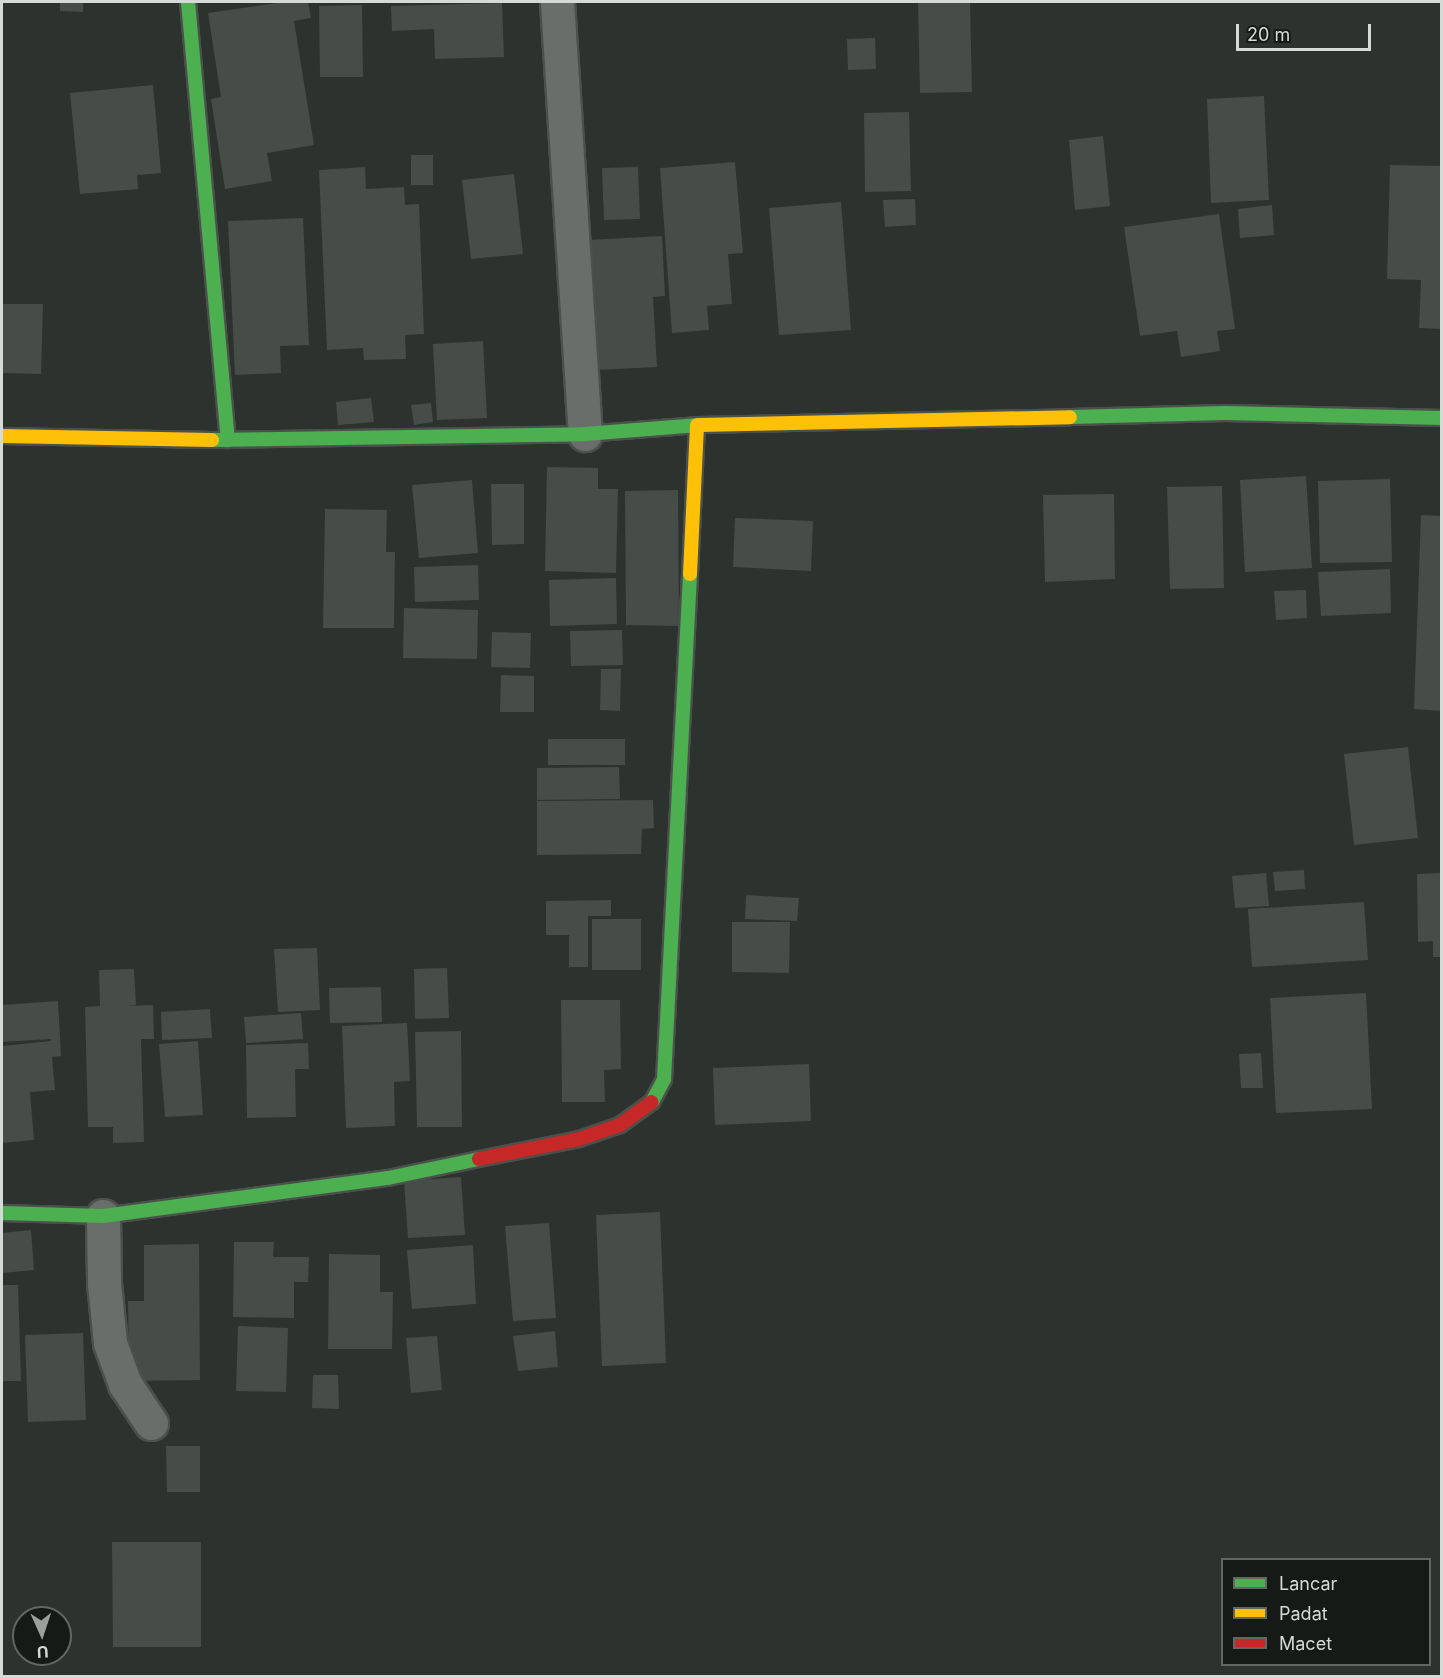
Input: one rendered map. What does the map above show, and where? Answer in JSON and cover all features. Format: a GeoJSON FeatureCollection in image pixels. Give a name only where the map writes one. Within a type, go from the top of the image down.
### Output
{"type":"FeatureCollection","features":[{"type":"Feature","properties":{"kind":"street"},"geometry":{"type":"LineString","coordinates":[[188,2],[228,440]]}},
{"type":"Feature","properties":{"kind":"street"},"geometry":{"type":"LineString","coordinates":[[557,2],[585,434]]}},
{"type":"Feature","properties":{"kind":"street"},"geometry":{"type":"LineString","coordinates":[[2,435],[228,440],[585,434],[697,425],[1225,413],[1442,418]]}},
{"type":"Feature","properties":{"kind":"street"},"geometry":{"type":"LineString","coordinates":[[2,1213],[103,1216],[388,1178],[568,1142],[620,1125],[646,1108],[657,1097],[664,1079],[697,425]]}},
{"type":"Feature","properties":{"kind":"street"},"geometry":{"type":"LineString","coordinates":[[103,1216],[104,1283],[110,1343],[124,1384],[151,1423]]}},
{"type":"Feature","properties":{"kind":"building"},"geometry":{"type":"Polygon","coordinates":[[[60,2],[83,2],[83,12],[60,11],[60,2]]]}},
{"type":"Feature","properties":{"kind":"building"},"geometry":{"type":"Polygon","coordinates":[[[284,2],[308,2],[311,18],[294,21],[314,145],[267,153],[272,181],[225,189],[211,99],[221,97],[208,13],[284,2]]]}},
{"type":"Feature","properties":{"kind":"building"},"geometry":{"type":"Polygon","coordinates":[[[918,2],[970,2],[972,92],[920,93],[918,2]]]}},
{"type":"Feature","properties":{"kind":"building"},"geometry":{"type":"Polygon","coordinates":[[[502,3],[504,57],[435,59],[434,29],[392,31],[391,6],[502,3]]]}},
{"type":"Feature","properties":{"kind":"building"},"geometry":{"type":"Polygon","coordinates":[[[362,5],[363,77],[320,77],[319,6],[362,5]]]}},
{"type":"Feature","properties":{"kind":"building"},"geometry":{"type":"Polygon","coordinates":[[[875,38],[876,69],[848,70],[847,39],[875,38]]]}},
{"type":"Feature","properties":{"kind":"building"},"geometry":{"type":"Polygon","coordinates":[[[153,85],[161,173],[137,175],[138,189],[80,194],[70,93],[153,85]]]}},
{"type":"Feature","properties":{"kind":"building"},"geometry":{"type":"Polygon","coordinates":[[[1264,96],[1269,200],[1211,203],[1207,99],[1264,96]]]}},
{"type":"Feature","properties":{"kind":"building"},"geometry":{"type":"Polygon","coordinates":[[[909,112],[911,191],[865,192],[864,113],[909,112]]]}},
{"type":"Feature","properties":{"kind":"building"},"geometry":{"type":"Polygon","coordinates":[[[1103,136],[1110,206],[1075,210],[1069,140],[1103,136]]]}},
{"type":"Feature","properties":{"kind":"building"},"geometry":{"type":"Polygon","coordinates":[[[411,155],[433,155],[433,185],[411,185],[411,155]]]}},
{"type":"Feature","properties":{"kind":"building"},"geometry":{"type":"Polygon","coordinates":[[[735,162],[743,253],[728,254],[732,304],[707,306],[709,330],[672,333],[660,168],[735,162]]]}},
{"type":"Feature","properties":{"kind":"building"},"geometry":{"type":"Polygon","coordinates":[[[1390,165],[1442,166],[1442,329],[1419,328],[1421,280],[1387,279],[1390,165]]]}},
{"type":"Feature","properties":{"kind":"building"},"geometry":{"type":"Polygon","coordinates":[[[365,167],[366,189],[404,187],[405,205],[419,204],[424,334],[405,335],[406,359],[364,360],[363,348],[327,350],[319,170],[365,167]]]}},
{"type":"Feature","properties":{"kind":"building"},"geometry":{"type":"Polygon","coordinates":[[[638,167],[640,219],[604,220],[602,168],[638,167]]]}},
{"type":"Feature","properties":{"kind":"building"},"geometry":{"type":"Polygon","coordinates":[[[514,174],[523,254],[471,259],[462,180],[514,174]]]}},
{"type":"Feature","properties":{"kind":"building"},"geometry":{"type":"Polygon","coordinates":[[[915,199],[916,225],[885,227],[883,200],[915,199]]]}},
{"type":"Feature","properties":{"kind":"building"},"geometry":{"type":"Polygon","coordinates":[[[841,202],[851,330],[779,335],[769,208],[841,202]]]}},
{"type":"Feature","properties":{"kind":"building"},"geometry":{"type":"Polygon","coordinates":[[[1272,205],[1274,235],[1240,238],[1238,209],[1272,205]]]}},
{"type":"Feature","properties":{"kind":"building"},"geometry":{"type":"Polygon","coordinates":[[[1219,214],[1235,329],[1217,331],[1220,351],[1181,357],[1177,331],[1140,336],[1124,227],[1219,214]]]}},
{"type":"Feature","properties":{"kind":"building"},"geometry":{"type":"Polygon","coordinates":[[[303,218],[309,345],[280,346],[281,373],[235,375],[228,221],[303,218]]]}},
{"type":"Feature","properties":{"kind":"building"},"geometry":{"type":"Polygon","coordinates":[[[662,236],[665,296],[653,297],[657,367],[595,370],[588,240],[662,236]]]}},
{"type":"Feature","properties":{"kind":"building"},"geometry":{"type":"Polygon","coordinates":[[[2,304],[43,304],[41,374],[2,373],[2,304]]]}},
{"type":"Feature","properties":{"kind":"building"},"geometry":{"type":"Polygon","coordinates":[[[483,341],[487,418],[437,420],[433,344],[483,341]]]}},
{"type":"Feature","properties":{"kind":"building"},"geometry":{"type":"Polygon","coordinates":[[[371,398],[374,422],[338,425],[336,402],[371,398]]]}},
{"type":"Feature","properties":{"kind":"building"},"geometry":{"type":"Polygon","coordinates":[[[431,403],[433,422],[414,425],[411,405],[431,403]]]}},
{"type":"Feature","properties":{"kind":"building"},"geometry":{"type":"Polygon","coordinates":[[[547,467],[598,468],[598,489],[618,489],[616,573],[545,571],[547,467]]]}},
{"type":"Feature","properties":{"kind":"building"},"geometry":{"type":"Polygon","coordinates":[[[1306,476],[1312,568],[1245,572],[1240,480],[1306,476]]]}},
{"type":"Feature","properties":{"kind":"building"},"geometry":{"type":"Polygon","coordinates":[[[1390,479],[1392,562],[1320,563],[1318,481],[1390,479]]]}},
{"type":"Feature","properties":{"kind":"building"},"geometry":{"type":"Polygon","coordinates":[[[472,480],[478,553],[419,558],[412,485],[472,480]]]}},
{"type":"Feature","properties":{"kind":"building"},"geometry":{"type":"Polygon","coordinates":[[[491,484],[524,484],[524,544],[492,545],[491,484]]]}},
{"type":"Feature","properties":{"kind":"building"},"geometry":{"type":"Polygon","coordinates":[[[1222,486],[1224,588],[1170,589],[1167,487],[1222,486]]]}},
{"type":"Feature","properties":{"kind":"building"},"geometry":{"type":"Polygon","coordinates":[[[678,490],[679,626],[626,625],[625,491],[678,490]]]}},
{"type":"Feature","properties":{"kind":"building"},"geometry":{"type":"Polygon","coordinates":[[[1114,494],[1115,579],[1045,582],[1043,495],[1114,494]]]}},
{"type":"Feature","properties":{"kind":"building"},"geometry":{"type":"Polygon","coordinates":[[[325,509],[387,510],[386,552],[395,552],[394,628],[323,628],[325,509]]]}},
{"type":"Feature","properties":{"kind":"building"},"geometry":{"type":"Polygon","coordinates":[[[1421,515],[1442,516],[1442,711],[1414,709],[1421,515]]]}},
{"type":"Feature","properties":{"kind":"building"},"geometry":{"type":"Polygon","coordinates":[[[735,518],[813,521],[811,571],[733,567],[735,518]]]}},
{"type":"Feature","properties":{"kind":"building"},"geometry":{"type":"Polygon","coordinates":[[[478,565],[479,600],[415,602],[414,567],[478,565]]]}},
{"type":"Feature","properties":{"kind":"building"},"geometry":{"type":"Polygon","coordinates":[[[1390,569],[1391,613],[1321,616],[1318,572],[1390,569]]]}},
{"type":"Feature","properties":{"kind":"building"},"geometry":{"type":"Polygon","coordinates":[[[616,578],[617,624],[550,626],[549,580],[616,578]]]}},
{"type":"Feature","properties":{"kind":"building"},"geometry":{"type":"Polygon","coordinates":[[[1306,590],[1307,618],[1276,620],[1274,591],[1306,590]]]}},
{"type":"Feature","properties":{"kind":"building"},"geometry":{"type":"Polygon","coordinates":[[[404,608],[478,610],[477,659],[403,658],[404,608]]]}},
{"type":"Feature","properties":{"kind":"building"},"geometry":{"type":"Polygon","coordinates":[[[622,630],[623,665],[571,666],[570,631],[622,630]]]}},
{"type":"Feature","properties":{"kind":"building"},"geometry":{"type":"Polygon","coordinates":[[[492,632],[531,633],[530,668],[491,667],[492,632]]]}},
{"type":"Feature","properties":{"kind":"building"},"geometry":{"type":"Polygon","coordinates":[[[601,669],[621,669],[620,711],[600,710],[601,669]]]}},
{"type":"Feature","properties":{"kind":"building"},"geometry":{"type":"Polygon","coordinates":[[[501,675],[534,676],[534,712],[500,712],[501,675]]]}},
{"type":"Feature","properties":{"kind":"building"},"geometry":{"type":"Polygon","coordinates":[[[548,739],[625,739],[625,765],[548,765],[548,739]]]}},
{"type":"Feature","properties":{"kind":"building"},"geometry":{"type":"Polygon","coordinates":[[[1408,747],[1418,838],[1354,845],[1344,754],[1408,747]]]}},
{"type":"Feature","properties":{"kind":"building"},"geometry":{"type":"Polygon","coordinates":[[[619,767],[620,799],[537,800],[537,768],[619,767]]]}},
{"type":"Feature","properties":{"kind":"building"},"geometry":{"type":"Polygon","coordinates":[[[653,800],[654,828],[642,829],[641,854],[537,855],[537,801],[653,800]]]}},
{"type":"Feature","properties":{"kind":"building"},"geometry":{"type":"Polygon","coordinates":[[[1304,870],[1305,889],[1275,891],[1273,872],[1304,870]]]}},
{"type":"Feature","properties":{"kind":"building"},"geometry":{"type":"Polygon","coordinates":[[[1266,873],[1269,906],[1235,908],[1232,876],[1266,873]]]}},
{"type":"Feature","properties":{"kind":"building"},"geometry":{"type":"Polygon","coordinates":[[[1442,873],[1442,957],[1433,957],[1433,941],[1418,942],[1417,874],[1442,873]]]}},
{"type":"Feature","properties":{"kind":"building"},"geometry":{"type":"Polygon","coordinates":[[[746,895],[799,898],[797,921],[745,919],[746,895]]]}},
{"type":"Feature","properties":{"kind":"building"},"geometry":{"type":"Polygon","coordinates":[[[611,900],[611,916],[588,916],[588,967],[569,967],[569,935],[546,935],[546,901],[611,900]]]}},
{"type":"Feature","properties":{"kind":"building"},"geometry":{"type":"Polygon","coordinates":[[[1364,902],[1368,960],[1252,967],[1248,909],[1364,902]]]}},
{"type":"Feature","properties":{"kind":"building"},"geometry":{"type":"Polygon","coordinates":[[[592,919],[641,919],[641,970],[592,970],[592,919]]]}},
{"type":"Feature","properties":{"kind":"building"},"geometry":{"type":"Polygon","coordinates":[[[732,922],[790,922],[789,973],[732,972],[732,922]]]}},
{"type":"Feature","properties":{"kind":"building"},"geometry":{"type":"Polygon","coordinates":[[[317,948],[320,1010],[278,1012],[274,949],[317,948]]]}},
{"type":"Feature","properties":{"kind":"building"},"geometry":{"type":"Polygon","coordinates":[[[447,968],[449,1018],[415,1019],[414,969],[447,968]]]}},
{"type":"Feature","properties":{"kind":"building"},"geometry":{"type":"Polygon","coordinates":[[[134,969],[136,1005],[127,1006],[153,1005],[154,1039],[141,1039],[144,1142],[113,1143],[113,1127],[88,1127],[85,1007],[100,1006],[99,970],[134,969]]]}},
{"type":"Feature","properties":{"kind":"building"},"geometry":{"type":"Polygon","coordinates":[[[381,987],[382,1022],[330,1023],[329,988],[381,987]]]}},
{"type":"Feature","properties":{"kind":"building"},"geometry":{"type":"Polygon","coordinates":[[[1366,993],[1372,1109],[1276,1113],[1270,998],[1366,993]]]}},
{"type":"Feature","properties":{"kind":"building"},"geometry":{"type":"Polygon","coordinates":[[[561,1000],[620,1000],[621,1069],[604,1070],[605,1102],[562,1102],[561,1000]]]}},
{"type":"Feature","properties":{"kind":"building"},"geometry":{"type":"Polygon","coordinates":[[[58,1001],[61,1056],[52,1057],[55,1090],[30,1092],[34,1140],[2,1143],[2,1046],[51,1041],[51,1039],[2,1042],[2,1005],[58,1001]]]}},
{"type":"Feature","properties":{"kind":"building"},"geometry":{"type":"Polygon","coordinates":[[[210,1009],[212,1038],[162,1040],[161,1012],[210,1009]]]}},
{"type":"Feature","properties":{"kind":"building"},"geometry":{"type":"Polygon","coordinates":[[[301,1013],[303,1039],[246,1043],[244,1017],[301,1013]]]}},
{"type":"Feature","properties":{"kind":"building"},"geometry":{"type":"Polygon","coordinates":[[[407,1023],[410,1081],[394,1082],[395,1126],[346,1128],[342,1026],[407,1023]]]}},
{"type":"Feature","properties":{"kind":"building"},"geometry":{"type":"Polygon","coordinates":[[[461,1031],[462,1127],[417,1127],[415,1032],[461,1031]]]}},
{"type":"Feature","properties":{"kind":"building"},"geometry":{"type":"Polygon","coordinates":[[[198,1041],[203,1115],[165,1117],[159,1044],[198,1041]]]}},
{"type":"Feature","properties":{"kind":"building"},"geometry":{"type":"Polygon","coordinates":[[[308,1043],[309,1069],[295,1069],[296,1117],[247,1118],[246,1045],[308,1043]]]}},
{"type":"Feature","properties":{"kind":"building"},"geometry":{"type":"Polygon","coordinates":[[[1261,1053],[1263,1088],[1241,1088],[1239,1054],[1261,1053]]]}},
{"type":"Feature","properties":{"kind":"building"},"geometry":{"type":"Polygon","coordinates":[[[809,1064],[811,1121],[715,1125],[713,1068],[809,1064]]]}},
{"type":"Feature","properties":{"kind":"building"},"geometry":{"type":"Polygon","coordinates":[[[461,1177],[465,1235],[408,1238],[404,1181],[461,1177]]]}},
{"type":"Feature","properties":{"kind":"building"},"geometry":{"type":"Polygon","coordinates":[[[660,1212],[666,1363],[602,1366],[596,1215],[660,1212]]]}},
{"type":"Feature","properties":{"kind":"building"},"geometry":{"type":"Polygon","coordinates":[[[549,1223],[556,1318],[513,1321],[505,1226],[549,1223]]]}},
{"type":"Feature","properties":{"kind":"building"},"geometry":{"type":"Polygon","coordinates":[[[31,1230],[34,1270],[2,1273],[2,1233],[31,1230]]]}},
{"type":"Feature","properties":{"kind":"building"},"geometry":{"type":"Polygon","coordinates":[[[234,1242],[274,1242],[273,1257],[309,1257],[308,1282],[294,1282],[294,1318],[233,1317],[234,1242]]]}},
{"type":"Feature","properties":{"kind":"building"},"geometry":{"type":"Polygon","coordinates":[[[199,1244],[200,1380],[129,1381],[128,1301],[144,1301],[144,1245],[199,1244]]]}},
{"type":"Feature","properties":{"kind":"building"},"geometry":{"type":"Polygon","coordinates":[[[473,1245],[476,1304],[412,1309],[407,1250],[473,1245]]]}},
{"type":"Feature","properties":{"kind":"building"},"geometry":{"type":"Polygon","coordinates":[[[329,1254],[380,1255],[380,1292],[393,1292],[392,1349],[328,1349],[329,1254]]]}},
{"type":"Feature","properties":{"kind":"building"},"geometry":{"type":"Polygon","coordinates":[[[2,1285],[18,1285],[21,1381],[2,1381],[2,1285]]]}},
{"type":"Feature","properties":{"kind":"building"},"geometry":{"type":"Polygon","coordinates":[[[238,1326],[288,1328],[286,1392],[236,1391],[238,1326]]]}},
{"type":"Feature","properties":{"kind":"building"},"geometry":{"type":"Polygon","coordinates":[[[555,1331],[558,1367],[518,1371],[513,1336],[555,1331]]]}},
{"type":"Feature","properties":{"kind":"building"},"geometry":{"type":"Polygon","coordinates":[[[83,1333],[86,1420],[28,1422],[25,1335],[83,1333]]]}},
{"type":"Feature","properties":{"kind":"building"},"geometry":{"type":"Polygon","coordinates":[[[437,1336],[442,1390],[411,1393],[406,1338],[437,1336]]]}},
{"type":"Feature","properties":{"kind":"building"},"geometry":{"type":"Polygon","coordinates":[[[313,1375],[338,1375],[339,1409],[312,1408],[313,1375]]]}},
{"type":"Feature","properties":{"kind":"building"},"geometry":{"type":"Polygon","coordinates":[[[166,1446],[200,1446],[200,1492],[167,1492],[166,1446]]]}},
{"type":"Feature","properties":{"kind":"building"},"geometry":{"type":"Polygon","coordinates":[[[112,1542],[201,1542],[201,1647],[113,1647],[112,1542]]]}},
{"type":"Feature","properties":{"kind":"traffic: fast"},"geometry":{"type":"LineString","coordinates":[[188,2],[228,440]]}},
{"type":"Feature","properties":{"kind":"traffic: fast"},"geometry":{"type":"LineString","coordinates":[[1070,417],[1225,413],[1442,418]]}},
{"type":"Feature","properties":{"kind":"traffic: fast"},"geometry":{"type":"LineString","coordinates":[[212,440],[585,434],[699,425]]}},
{"type":"Feature","properties":{"kind":"traffic: fast"},"geometry":{"type":"LineString","coordinates":[[652,1102],[664,1079],[690,574]]}},
{"type":"Feature","properties":{"kind":"traffic: fast"},"geometry":{"type":"LineString","coordinates":[[2,1213],[103,1216],[388,1178],[479,1159]]}},
{"type":"Feature","properties":{"kind":"traffic: slow"},"geometry":{"type":"LineString","coordinates":[[699,425],[1070,417]]}},
{"type":"Feature","properties":{"kind":"traffic: slow"},"geometry":{"type":"LineString","coordinates":[[690,574],[697,425]]}},
{"type":"Feature","properties":{"kind":"traffic: slow"},"geometry":{"type":"LineString","coordinates":[[2,436],[212,440]]}},
{"type":"Feature","properties":{"kind":"traffic: jam"},"geometry":{"type":"LineString","coordinates":[[479,1159],[579,1139],[620,1125],[652,1102]]}}]}
